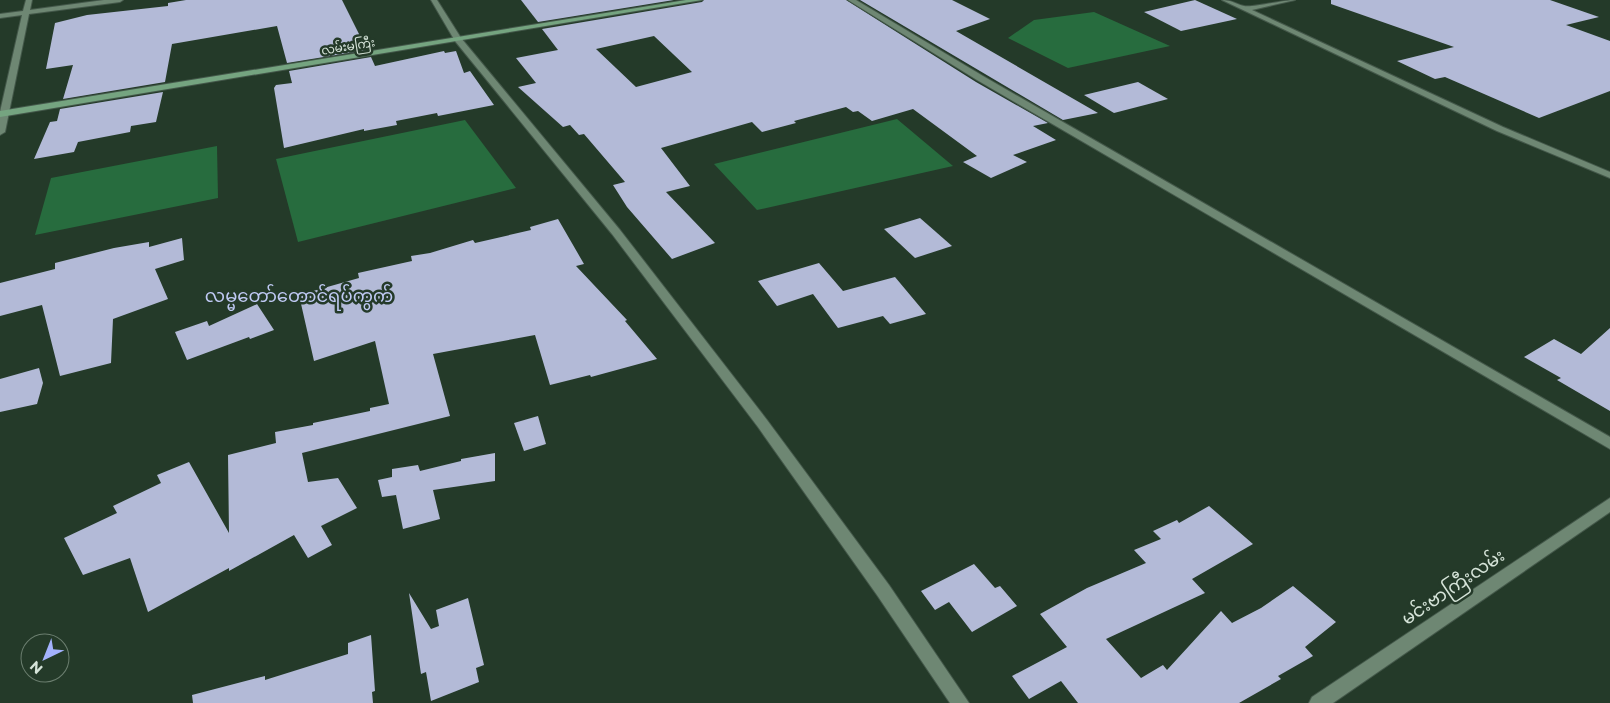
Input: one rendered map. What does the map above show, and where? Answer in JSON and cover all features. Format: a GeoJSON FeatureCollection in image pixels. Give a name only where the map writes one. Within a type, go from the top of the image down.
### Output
{"type":"FeatureCollection","features":[{"type":"Feature","properties":{"kind":"main road","name":"လမ်းမကြီး"},"geometry":{"type":"LineString","coordinates":[[3,114],[699,0]]}},
{"type":"Feature","properties":{"kind":"street"},"geometry":{"type":"LineString","coordinates":[[0,132],[29,0]]}},
{"type":"Feature","properties":{"kind":"street"},"geometry":{"type":"LineString","coordinates":[[0,16],[120,0]]}},
{"type":"Feature","properties":{"kind":"street"},"geometry":{"type":"LineString","coordinates":[[434,0],[458,39],[638,259],[792,463],[920,643],[960,703]]}},
{"type":"Feature","properties":{"kind":"street"},"geometry":{"type":"LineString","coordinates":[[851,0],[980,78],[1610,444]]}},
{"type":"Feature","properties":{"kind":"street"},"geometry":{"type":"LineString","coordinates":[[1225,0],[1500,129],[1610,175]]}},
{"type":"Feature","properties":{"kind":"street"},"geometry":{"type":"LineString","coordinates":[[1245,9],[1292,0]]}},
{"type":"Feature","properties":{"kind":"street","name":"မင်းဗာကြီးလမ်း"},"geometry":{"type":"LineString","coordinates":[[1318,703],[1610,504]]}},
{"type":"Feature","properties":{"kind":"shaded area"},"geometry":{"type":"Polygon","coordinates":[[[1094,12],[1170,46],[1068,68],[1008,38],[1034,20],[1094,12]]]}},
{"type":"Feature","properties":{"kind":"shaded area"},"geometry":{"type":"Polygon","coordinates":[[[897,119],[953,166],[757,210],[714,164],[897,119]]]}},
{"type":"Feature","properties":{"kind":"shaded area"},"geometry":{"type":"Polygon","coordinates":[[[465,120],[516,188],[298,242],[276,159],[465,120]]]}},
{"type":"Feature","properties":{"kind":"shaded area"},"geometry":{"type":"Polygon","coordinates":[[[217,146],[218,198],[35,235],[51,178],[217,146]]]}},
{"type":"Feature","properties":{"kind":"building"},"geometry":{"type":"Polygon","coordinates":[[[186,0],[342,0],[367,50],[287,63],[277,26],[172,44],[165,82],[63,99],[73,65],[46,69],[55,23],[87,15],[168,6],[168,3],[186,0]]]}},
{"type":"Feature","properties":{"kind":"building"},"geometry":{"type":"Polygon","coordinates":[[[521,0],[674,0],[538,22],[521,0]]]}},
{"type":"Feature","properties":{"kind":"building"},"geometry":{"type":"Polygon","coordinates":[[[704,0],[846,0],[976,82],[1048,123],[1033,126],[1056,140],[1013,155],[1027,162],[991,178],[963,162],[977,156],[913,109],[872,121],[858,111],[853,112],[846,107],[762,132],[752,122],[661,148],[690,186],[666,192],[715,243],[672,259],[627,207],[613,185],[625,182],[584,134],[579,135],[570,125],[563,127],[518,87],[536,83],[516,58],[558,50],[542,29],[702,2],[704,0]],[[654,36],[596,49],[636,87],[692,72],[654,36]]]}},
{"type":"Feature","properties":{"kind":"building"},"geometry":{"type":"Polygon","coordinates":[[[860,0],[952,0],[990,19],[956,31],[1098,113],[1063,120],[860,0]]]}},
{"type":"Feature","properties":{"kind":"building"},"geometry":{"type":"Polygon","coordinates":[[[1195,0],[1237,19],[1181,31],[1144,12],[1195,0]]]}},
{"type":"Feature","properties":{"kind":"building"},"geometry":{"type":"Polygon","coordinates":[[[1331,0],[1550,0],[1599,17],[1566,25],[1610,41],[1610,91],[1539,118],[1445,77],[1435,79],[1397,61],[1454,47],[1331,4],[1331,0]]]}},
{"type":"Feature","properties":{"kind":"building"},"geometry":{"type":"Polygon","coordinates":[[[444,51],[445,53],[456,51],[464,73],[470,71],[494,105],[438,116],[437,113],[396,121],[397,125],[364,131],[364,129],[284,148],[274,88],[276,85],[292,83],[289,71],[371,57],[375,66],[444,51]]]}},
{"type":"Feature","properties":{"kind":"building"},"geometry":{"type":"Polygon","coordinates":[[[1138,82],[1168,99],[1114,113],[1084,95],[1138,82]]]}},
{"type":"Feature","properties":{"kind":"building"},"geometry":{"type":"Polygon","coordinates":[[[163,92],[156,122],[131,126],[130,132],[78,142],[74,152],[34,159],[50,122],[57,121],[60,109],[163,92]]]}},
{"type":"Feature","properties":{"kind":"building"},"geometry":{"type":"Polygon","coordinates":[[[920,218],[952,246],[915,258],[884,229],[920,218]]]}},
{"type":"Feature","properties":{"kind":"building"},"geometry":{"type":"Polygon","coordinates":[[[558,219],[584,264],[576,266],[627,320],[625,321],[657,359],[591,377],[590,375],[550,385],[535,335],[433,354],[450,416],[302,453],[308,482],[338,478],[357,508],[321,526],[332,545],[308,558],[294,535],[229,571],[229,568],[148,612],[130,558],[83,575],[64,538],[117,513],[113,506],[161,483],[157,475],[189,462],[229,533],[228,455],[276,443],[275,432],[370,411],[370,408],[389,404],[375,341],[314,361],[299,295],[359,278],[358,273],[412,261],[411,256],[430,253],[473,240],[475,243],[531,230],[530,227],[558,219]]]}},
{"type":"Feature","properties":{"kind":"building"},"geometry":{"type":"Polygon","coordinates":[[[182,238],[184,260],[155,269],[168,299],[113,319],[111,363],[60,376],[42,305],[0,316],[0,283],[55,269],[55,263],[114,248],[149,242],[149,247],[182,238]]]}},
{"type":"Feature","properties":{"kind":"building"},"geometry":{"type":"Polygon","coordinates":[[[819,263],[843,291],[895,277],[926,314],[890,324],[883,316],[838,328],[813,294],[777,306],[758,281],[819,263]]]}},
{"type":"Feature","properties":{"kind":"building"},"geometry":{"type":"Polygon","coordinates":[[[257,304],[274,330],[250,339],[249,337],[187,360],[175,332],[207,321],[209,326],[257,304]]]}},
{"type":"Feature","properties":{"kind":"building"},"geometry":{"type":"Polygon","coordinates":[[[1610,328],[1610,411],[1557,380],[1561,378],[1524,357],[1554,339],[1581,354],[1610,328]]]}},
{"type":"Feature","properties":{"kind":"building"},"geometry":{"type":"Polygon","coordinates":[[[39,368],[43,383],[37,404],[0,412],[0,379],[39,368]]]}},
{"type":"Feature","properties":{"kind":"building"},"geometry":{"type":"Polygon","coordinates":[[[538,416],[546,444],[524,451],[514,423],[538,416]]]}},
{"type":"Feature","properties":{"kind":"building"},"geometry":{"type":"Polygon","coordinates":[[[495,453],[495,481],[433,490],[440,519],[403,529],[396,495],[382,497],[378,480],[392,477],[392,469],[418,465],[420,471],[461,461],[461,459],[495,453]]]}},
{"type":"Feature","properties":{"kind":"building"},"geometry":{"type":"Polygon","coordinates":[[[1209,506],[1253,544],[1192,579],[1205,593],[1106,639],[1141,678],[1163,665],[1167,670],[1221,611],[1232,623],[1261,608],[1293,586],[1336,622],[1305,647],[1313,656],[1278,676],[1281,679],[1239,703],[1078,703],[1061,681],[1029,699],[1012,676],[1067,647],[1040,614],[1087,588],[1146,563],[1134,550],[1161,539],[1153,531],[1177,520],[1179,523],[1209,506]]]}},
{"type":"Feature","properties":{"kind":"building"},"geometry":{"type":"Polygon","coordinates":[[[974,564],[995,588],[1000,586],[1017,606],[972,632],[949,602],[935,610],[921,591],[974,564]]]}},
{"type":"Feature","properties":{"kind":"building"},"geometry":{"type":"Polygon","coordinates":[[[409,593],[431,629],[439,626],[436,610],[468,598],[484,665],[476,668],[479,682],[431,701],[426,672],[421,674],[409,593]]]}},
{"type":"Feature","properties":{"kind":"building"},"geometry":{"type":"Polygon","coordinates":[[[371,635],[375,691],[372,692],[373,703],[193,703],[192,695],[265,676],[265,680],[348,654],[348,643],[371,635]]]}},
{"type":"Feature","properties":{"kind":"district","name":"လမ္မတော်တောင်ရပ်ကွက်"},"geometry":{"type":"Point","coordinates":[299,296]}}]}
